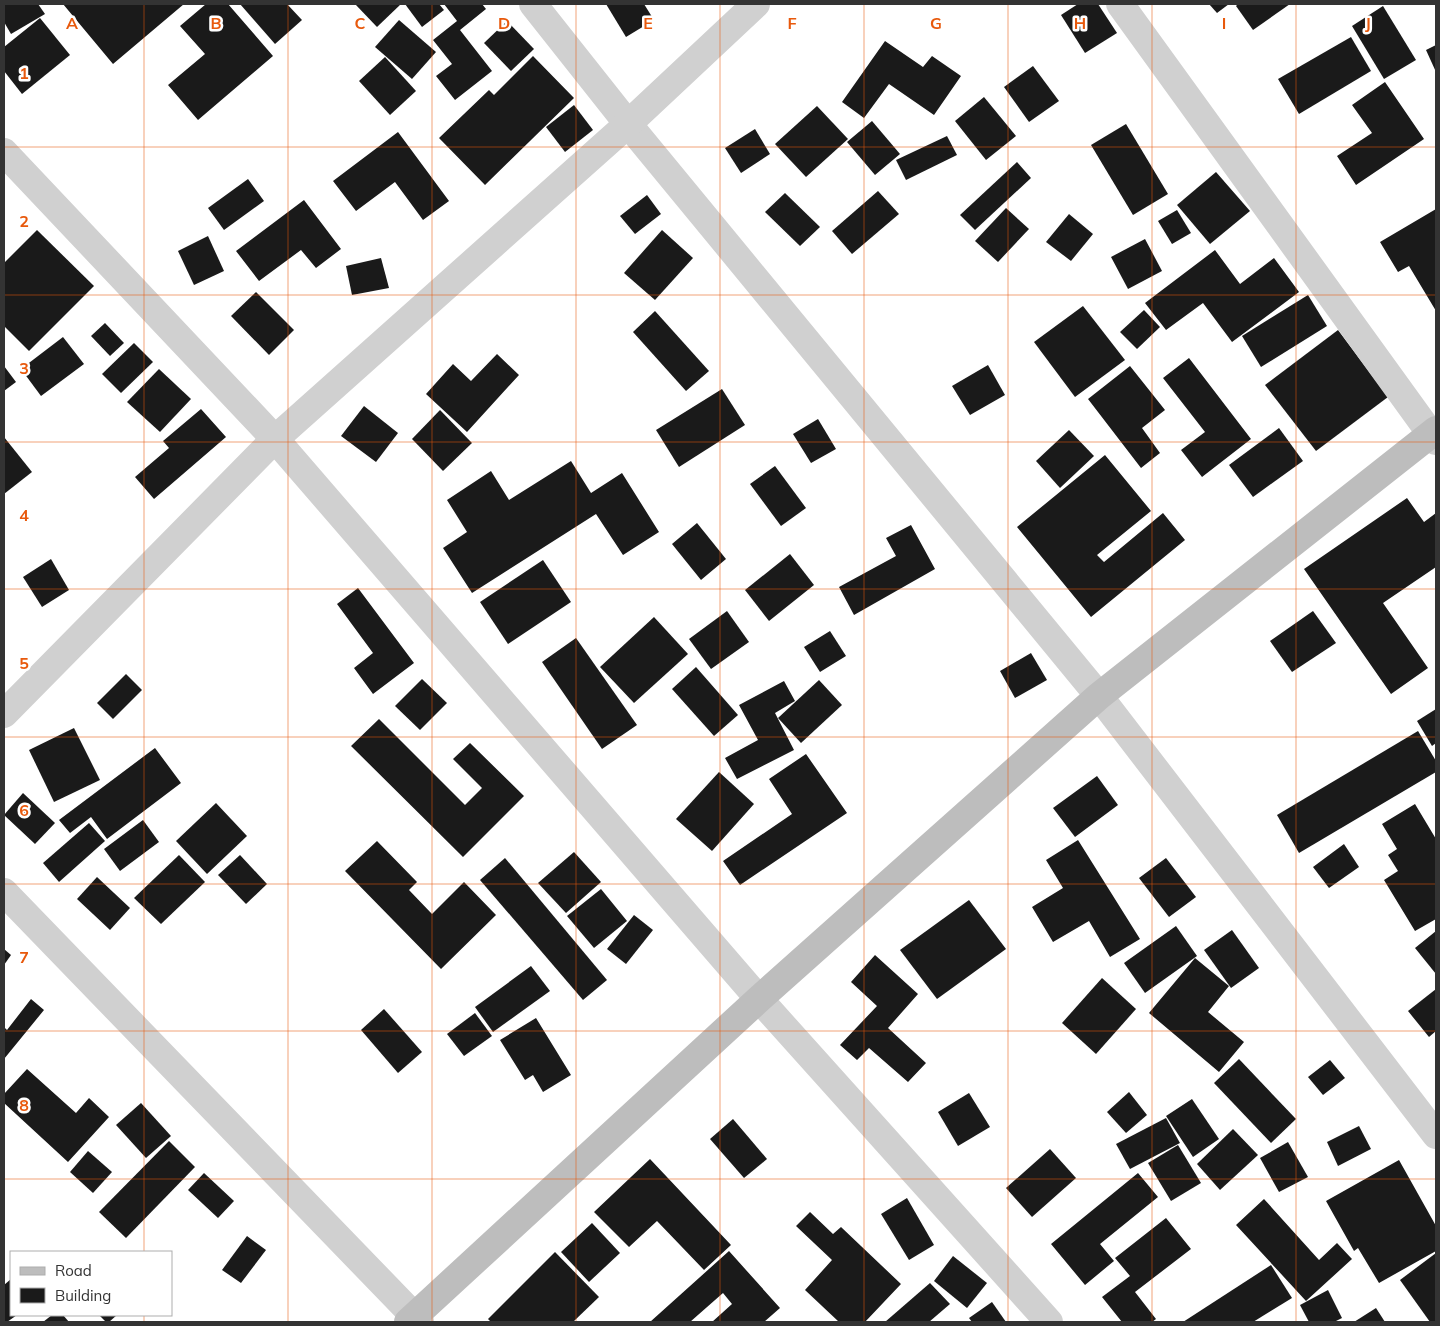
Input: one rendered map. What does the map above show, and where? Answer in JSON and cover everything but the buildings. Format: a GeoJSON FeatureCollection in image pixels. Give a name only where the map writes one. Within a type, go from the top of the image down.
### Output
{"type":"FeatureCollection","features":[{"type":"Feature","properties":{"kind":"street"},"geometry":{"type":"LineString","coordinates":[[533,4],[628,124],[1099,696],[1436,1135]]}},
{"type":"Feature","properties":{"kind":"street"},"geometry":{"type":"LineString","coordinates":[[4,714],[276,439],[628,124],[756,4]]}},
{"type":"Feature","properties":{"kind":"street"},"geometry":{"type":"LineString","coordinates":[[4,892],[414,1320],[759,999],[1099,696],[1435,435],[1120,4]]}},
{"type":"Feature","properties":{"kind":"street"},"geometry":{"type":"LineString","coordinates":[[4,152],[276,439],[759,999],[1049,1322]]}}]}
